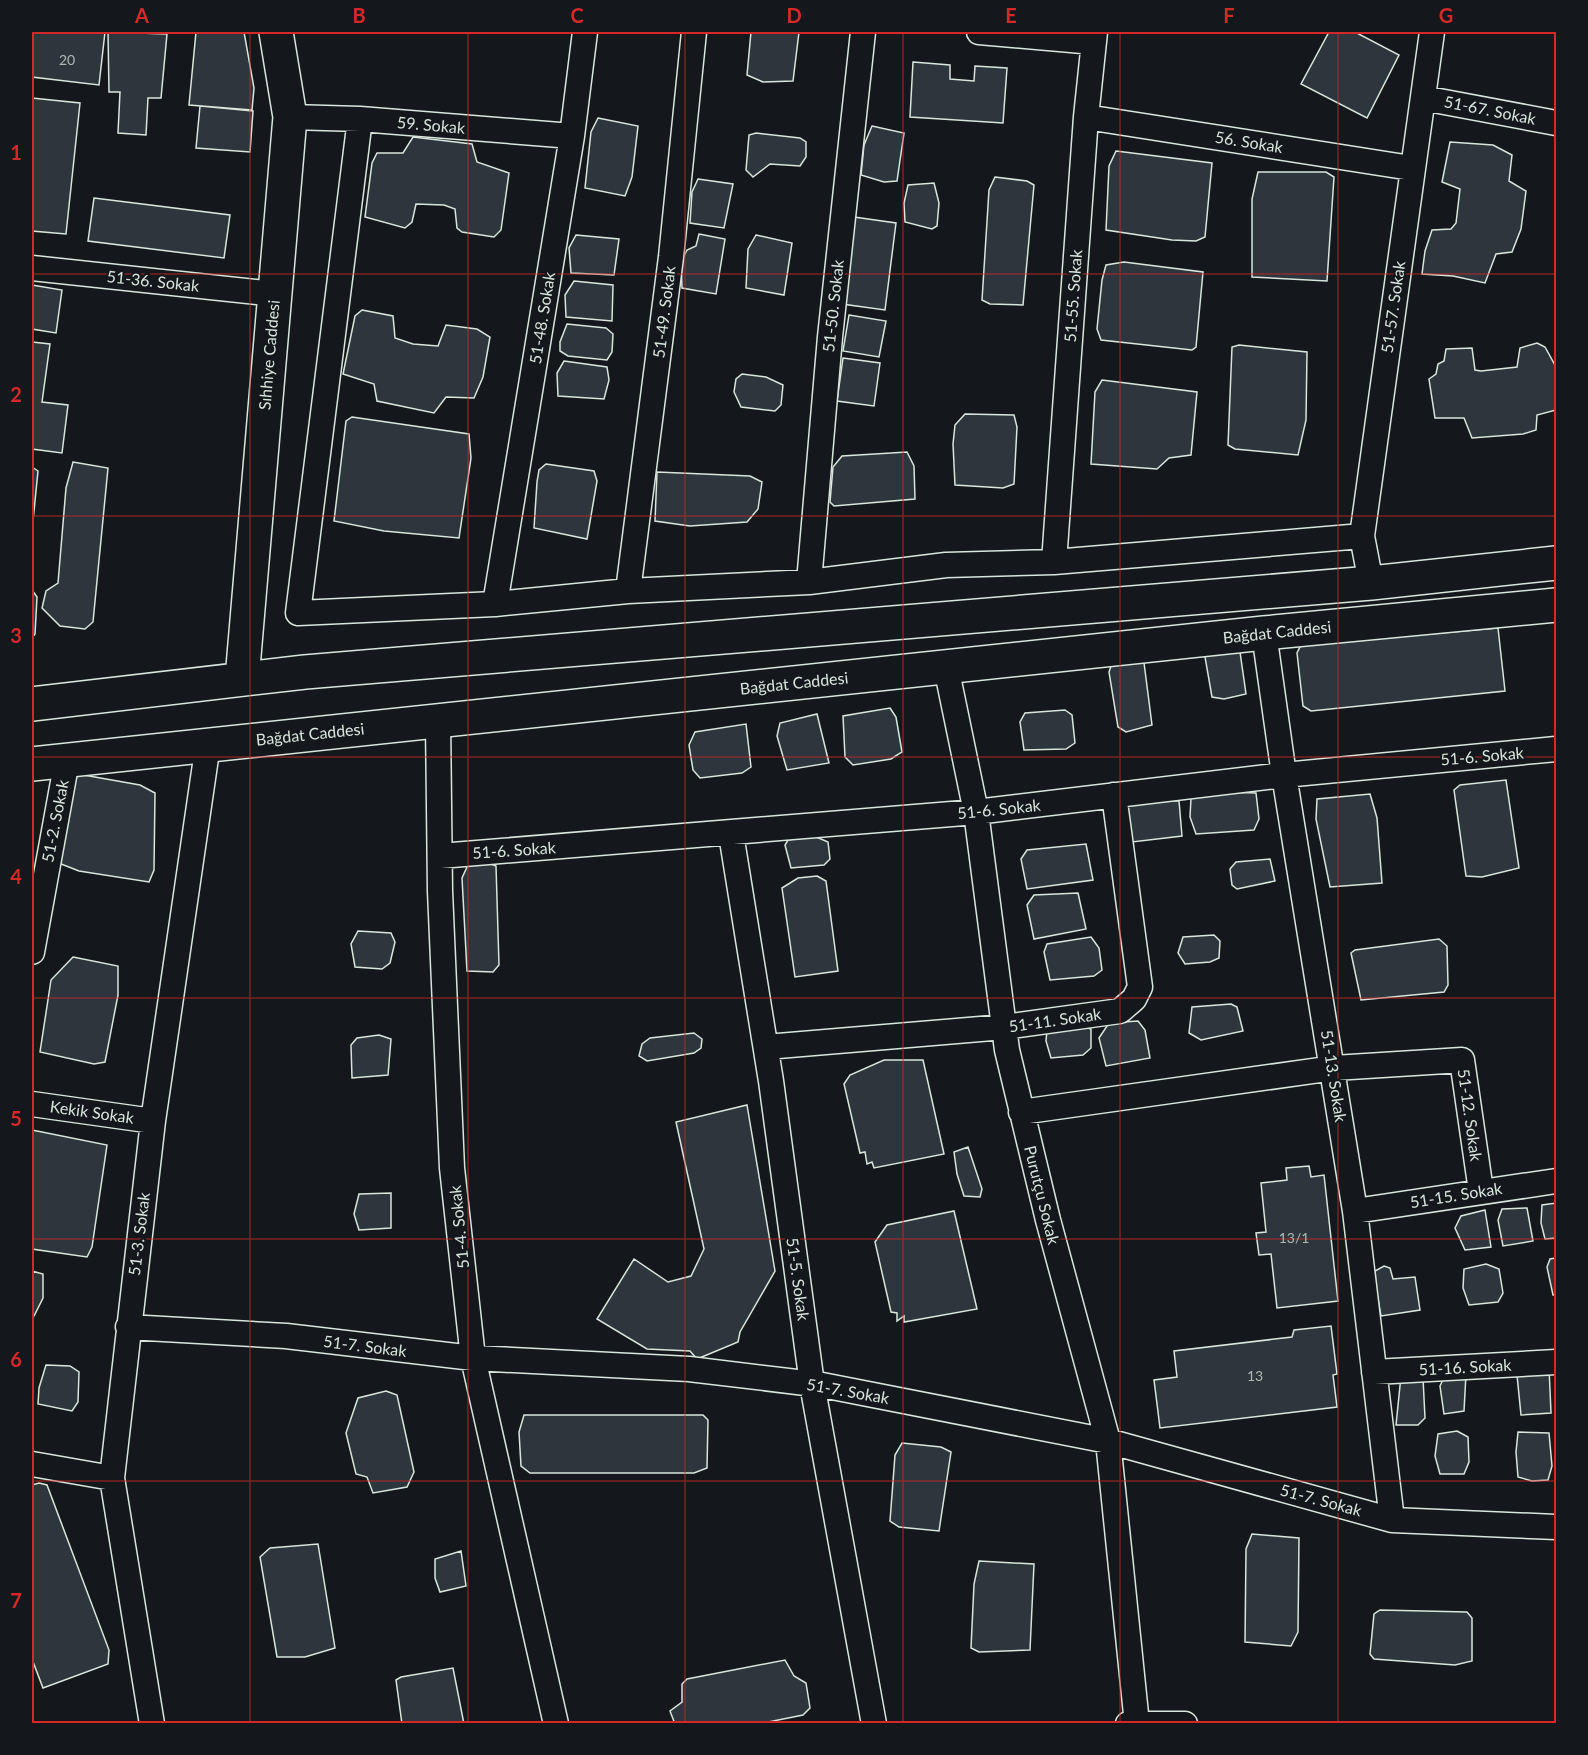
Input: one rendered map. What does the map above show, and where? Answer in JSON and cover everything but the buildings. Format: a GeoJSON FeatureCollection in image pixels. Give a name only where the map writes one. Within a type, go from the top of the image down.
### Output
{"type":"FeatureCollection","features":[{"type":"Feature","properties":{"kind":"main road","name":"Sıhhiye Caddesi"},"geometry":{"type":"LineString","coordinates":[[242,679],[290,117],[276,32]]}},
{"type":"Feature","properties":{"kind":"main road"},"geometry":{"type":"LineString","coordinates":[[32,704],[242,679],[1371,583],[1557,563]]}},
{"type":"Feature","properties":{"kind":"main road","name":"Bağdat Caddesi"},"geometry":{"type":"LineString","coordinates":[[32,764],[1264,633],[1557,605]]}},
{"type":"Feature","properties":{"kind":"street","name":"51-48. Sokak"},"geometry":{"type":"LineString","coordinates":[[495,604],[572,136],[585,32]]}},
{"type":"Feature","properties":{"kind":"street","name":"51-49. Sokak"},"geometry":{"type":"LineString","coordinates":[[628,591],[671,257],[694,32]]}},
{"type":"Feature","properties":{"kind":"street","name":"51-50. Sokak"},"geometry":{"type":"LineString","coordinates":[[809,582],[830,337],[863,32]]}},
{"type":"Feature","properties":{"kind":"street"},"geometry":{"type":"LineString","coordinates":[[979,32],[1095,37]]}},
{"type":"Feature","properties":{"kind":"street","name":"51-57. Sokak"},"geometry":{"type":"LineString","coordinates":[[1371,583],[1362,536],[1411,168],[1432,32]]}},
{"type":"Feature","properties":{"kind":"street","name":"51-55. Sokak"},"geometry":{"type":"LineString","coordinates":[[1054,562],[1086,117],[1095,37]]}},
{"type":"Feature","properties":{"kind":"street","name":"51-67. Sokak"},"geometry":{"type":"LineString","coordinates":[[1423,98],[1557,123]]}},
{"type":"Feature","properties":{"kind":"street","name":"59. Sokak"},"geometry":{"type":"LineString","coordinates":[[290,117],[360,119],[572,136]]}},
{"type":"Feature","properties":{"kind":"street","name":"56. Sokak"},"geometry":{"type":"LineString","coordinates":[[1086,117],[1411,168]]}},
{"type":"Feature","properties":{"kind":"street"},"geometry":{"type":"LineString","coordinates":[[360,119],[298,614],[495,604],[628,591],[809,582],[946,565],[1054,562],[1362,536]]}},
{"type":"Feature","properties":{"kind":"street","name":"51-36. Sokak"},"geometry":{"type":"LineString","coordinates":[[32,268],[274,294]]}},
{"type":"Feature","properties":{"kind":"street","name":"51-13. Sokak"},"geometry":{"type":"LineString","coordinates":[[1264,633],[1284,775],[1334,1068],[1355,1211],[1392,1520]]}},
{"type":"Feature","properties":{"kind":"street","name":"Purutçu Sokak"},"geometry":{"type":"LineString","coordinates":[[946,667],[976,812],[1004,1027],[1021,1112],[1108,1441],[1134,1723]]}},
{"type":"Feature","properties":{"kind":"street","name":"51-4. Sokak"},"geometry":{"type":"LineString","coordinates":[[438,720],[440,856],[452,1168],[473,1358],[556,1724]]}},
{"type":"Feature","properties":{"kind":"street","name":"51-3. Sokak"},"geometry":{"type":"LineString","coordinates":[[152,1724],[111,1478],[153,1120],[208,744]]}},
{"type":"Feature","properties":{"kind":"street","name":"51-6. Sokak"},"geometry":{"type":"LineString","coordinates":[[440,856],[731,834],[976,812],[1284,775],[1557,749]]}},
{"type":"Feature","properties":{"kind":"street","name":"51-2. Sokak"},"geometry":{"type":"LineString","coordinates":[[32,952],[67,760]]}},
{"type":"Feature","properties":{"kind":"street","name":"51-11. Sokak"},"geometry":{"type":"LineString","coordinates":[[766,1047],[1004,1027],[1119,1011],[1134,999],[1140,987],[1114,795]]}},
{"type":"Feature","properties":{"kind":"street","name":"51-5. Sokak"},"geometry":{"type":"LineString","coordinates":[[731,834],[766,1047],[812,1384],[874,1724]]}},
{"type":"Feature","properties":{"kind":"street","name":"51-12. Sokak"},"geometry":{"type":"LineString","coordinates":[[1334,1068],[1462,1060],[1481,1191]]}},
{"type":"Feature","properties":{"kind":"street"},"geometry":{"type":"LineString","coordinates":[[1021,1112],[1334,1068]]}},
{"type":"Feature","properties":{"kind":"street","name":"Kekik Sokak"},"geometry":{"type":"LineString","coordinates":[[32,1104],[153,1120]]}},
{"type":"Feature","properties":{"kind":"street","name":"51-15. Sokak"},"geometry":{"type":"LineString","coordinates":[[1355,1211],[1557,1181]]}},
{"type":"Feature","properties":{"kind":"street","name":"51-7. Sokak"},"geometry":{"type":"LineString","coordinates":[[128,1327],[286,1336],[473,1358],[688,1369],[812,1384],[1108,1441],[1392,1520],[1557,1527]]}},
{"type":"Feature","properties":{"kind":"street","name":"51-16. Sokak"},"geometry":{"type":"LineString","coordinates":[[1374,1372],[1557,1362]]}},
{"type":"Feature","properties":{"kind":"street"},"geometry":{"type":"LineString","coordinates":[[32,1464],[111,1478]]}},
{"type":"Feature","properties":{"kind":"street"},"geometry":{"type":"LineString","coordinates":[[1134,1723],[1185,1724]]}}]}
